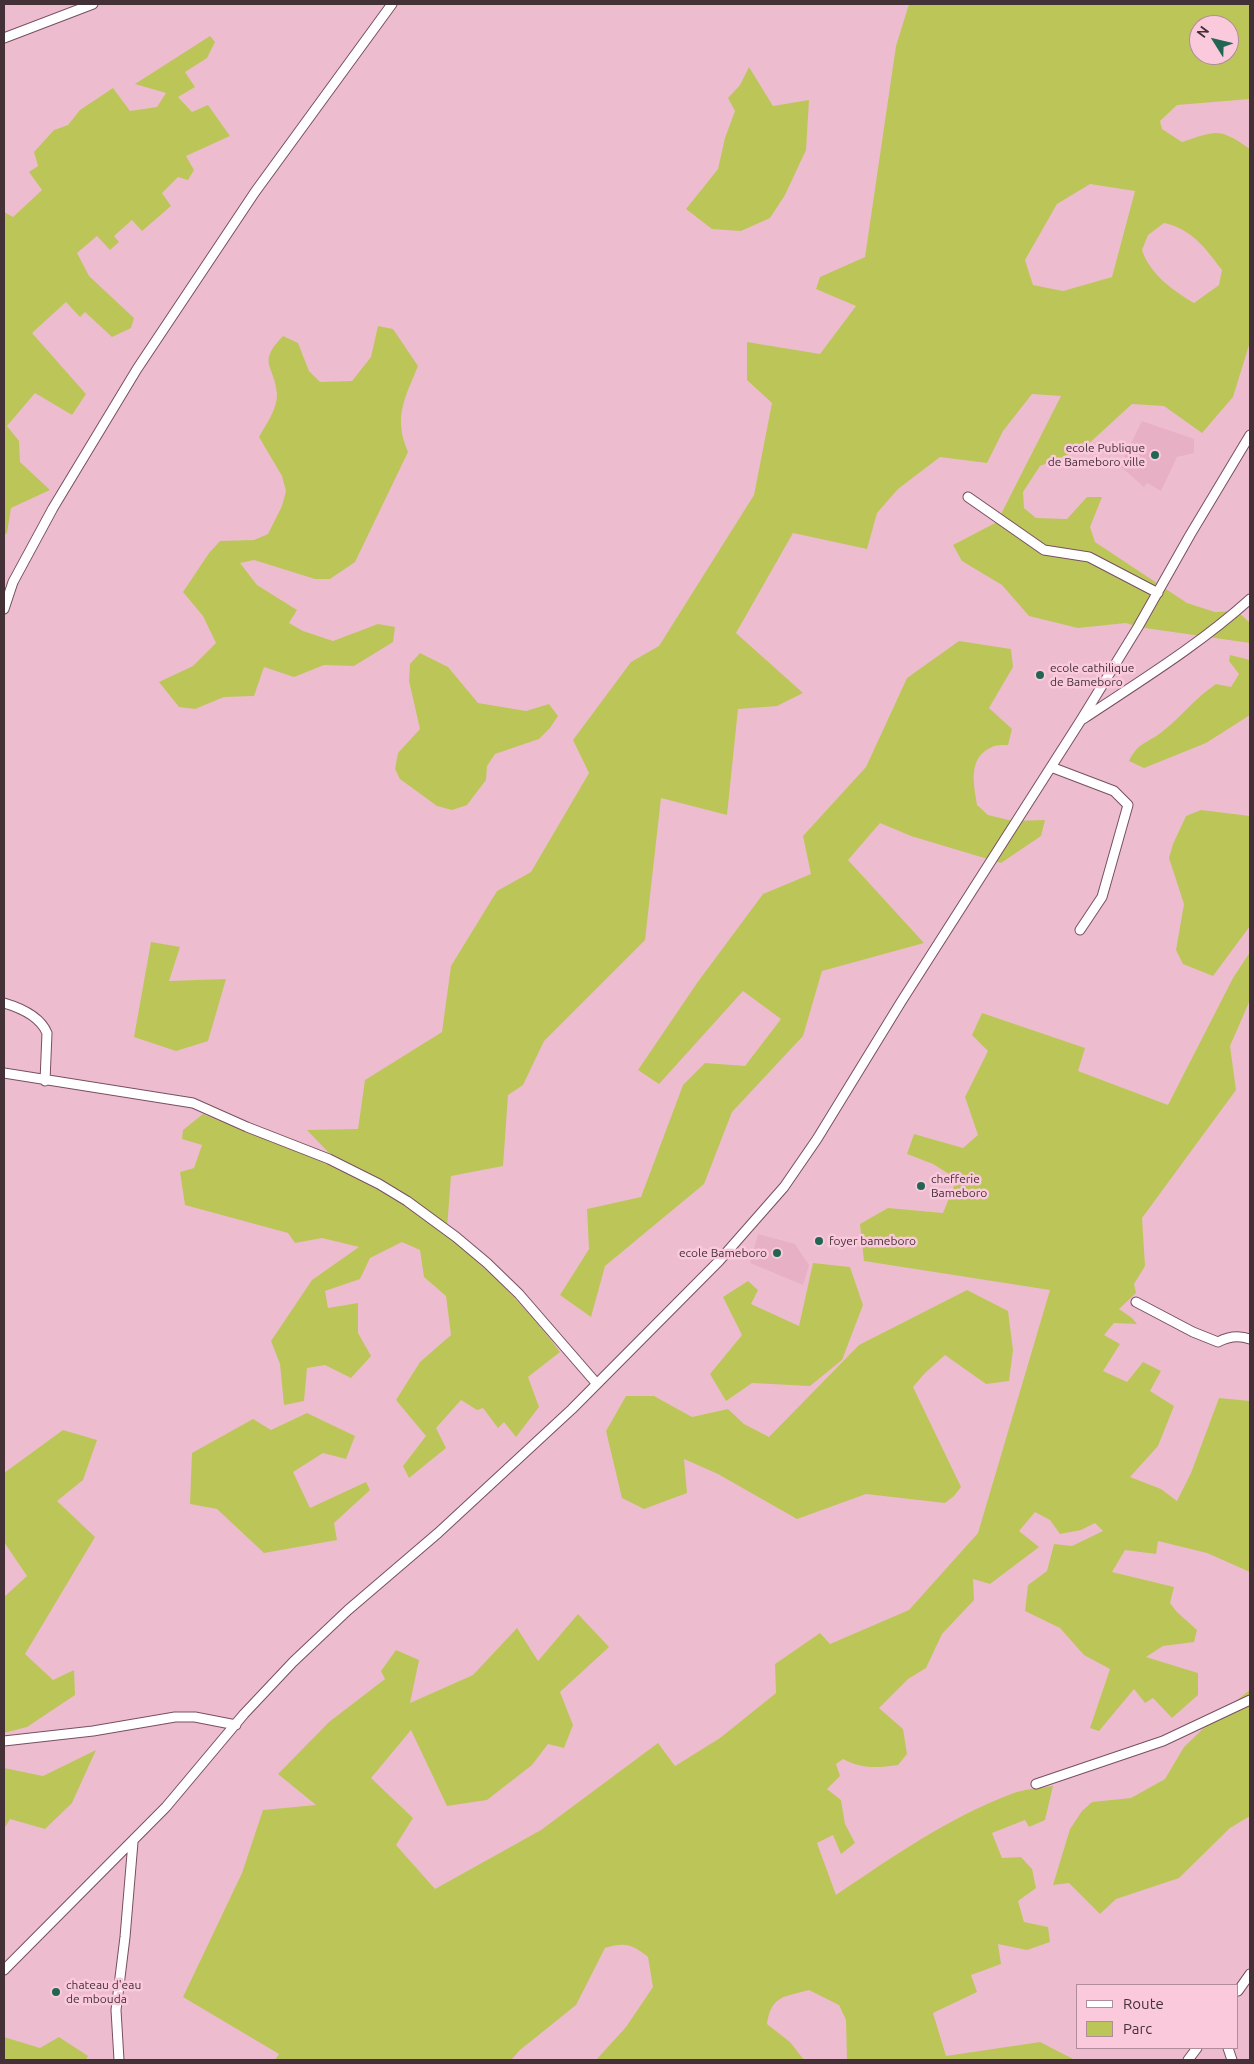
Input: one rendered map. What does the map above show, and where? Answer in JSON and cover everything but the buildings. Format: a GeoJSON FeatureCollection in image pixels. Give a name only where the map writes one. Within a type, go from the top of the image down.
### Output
{"type":"FeatureCollection","features":[{"type":"Feature","properties":{"kind":"street"},"geometry":{"type":"LineString","coordinates":[[4,38],[93,4]]}},
{"type":"Feature","properties":{"kind":"street"},"geometry":{"type":"LineString","coordinates":[[4,604],[25,559],[53,508],[138,369],[255,192],[392,4]]}},
{"type":"Feature","properties":{"kind":"street"},"geometry":{"type":"LineString","coordinates":[[4,1970],[180,1793],[236,1725],[312,1644],[445,1526],[597,1384],[719,1261],[796,1171],[1081,720],[1250,435]]}},
{"type":"Feature","properties":{"kind":"street"},"geometry":{"type":"LineString","coordinates":[[968,497],[1044,550],[1089,557],[1158,593]]}},
{"type":"Feature","properties":{"kind":"street"},"geometry":{"type":"LineString","coordinates":[[1081,720],[1177,657],[1250,599]]}},
{"type":"Feature","properties":{"kind":"street"},"geometry":{"type":"LineString","coordinates":[[1051,767],[1114,791],[1128,805],[1102,897],[1080,930]]}},
{"type":"Feature","properties":{"kind":"street"},"geometry":{"type":"LineString","coordinates":[[4,1003],[30,1014],[44,1027],[47,1033],[45,1081]]}},
{"type":"Feature","properties":{"kind":"street"},"geometry":{"type":"LineString","coordinates":[[4,1073],[45,1081],[178,1100],[203,1106],[247,1127],[329,1159],[380,1184],[449,1232],[487,1263],[519,1294],[597,1384]]}},
{"type":"Feature","properties":{"kind":"street"},"geometry":{"type":"LineString","coordinates":[[1136,1302],[1193,1332],[1218,1342],[1227,1337],[1242,1336],[1250,1339]]}},
{"type":"Feature","properties":{"kind":"street"},"geometry":{"type":"LineString","coordinates":[[1036,1784],[1163,1741],[1250,1700]]}},
{"type":"Feature","properties":{"kind":"street"},"geometry":{"type":"LineString","coordinates":[[4,1741],[93,1731],[175,1717],[195,1717],[236,1725]]}},
{"type":"Feature","properties":{"kind":"street"},"geometry":{"type":"LineString","coordinates":[[119,2060],[116,2010],[125,1937],[133,1842]]}},
{"type":"Feature","properties":{"kind":"street"},"geometry":{"type":"LineString","coordinates":[[1239,1990],[1250,1974]]}},
{"type":"Feature","properties":{"kind":"street"},"geometry":{"type":"LineString","coordinates":[[1188,2060],[1196,2049]]}},
{"type":"Feature","properties":{"kind":"shaded area","name":"ecole Publique de Bameboro ville"},"geometry":{"type":"Polygon","coordinates":[[[1142,421],[1194,439],[1194,453],[1177,457],[1161,491],[1147,483],[1144,487],[1120,466],[1142,421]]]}},
{"type":"Feature","properties":{"kind":"shaded area","name":"ecole Bameboro"},"geometry":{"type":"Polygon","coordinates":[[[758,1234],[795,1244],[809,1265],[803,1285],[750,1263],[758,1234]]]}},
{"type":"Feature","properties":{"kind":"green space"},"geometry":{"type":"Polygon","coordinates":[[[909,4],[1250,4],[1250,99],[1177,105],[1160,121],[1162,129],[1182,142],[1203,135],[1217,133],[1231,137],[1250,149],[1250,342],[1233,397],[1202,433],[1164,406],[1132,404],[1084,448],[1040,466],[1023,492],[1024,508],[1036,518],[1067,519],[1087,497],[1102,497],[1090,527],[1095,542],[1187,603],[1215,612],[1237,611],[1250,623],[1250,643],[1138,627],[1126,623],[1078,628],[1029,616],[1002,585],[962,561],[953,545],[997,522],[1061,396],[1032,394],[1003,431],[987,463],[940,457],[898,489],[877,513],[867,549],[793,533],[736,633],[803,693],[777,706],[738,709],[727,815],[661,798],[645,940],[544,1041],[523,1085],[508,1095],[503,1166],[451,1176],[447,1228],[386,1182],[330,1154],[307,1130],[358,1129],[365,1080],[442,1032],[451,966],[497,891],[531,872],[589,773],[573,740],[631,662],[659,646],[754,495],[772,403],[747,380],[747,342],[820,354],[856,306],[816,289],[820,277],[865,257],[896,46],[909,4]],[[1090,184],[1057,204],[1025,260],[1033,285],[1063,291],[1112,277],[1135,191],[1090,184]],[[1164,223],[1148,235],[1142,250],[1150,267],[1156,274],[1178,293],[1194,303],[1219,285],[1222,270],[1197,240],[1182,230],[1164,223]]]}},
{"type":"Feature","properties":{"kind":"green space"},"geometry":{"type":"Polygon","coordinates":[[[210,36],[215,42],[207,58],[185,72],[195,87],[178,97],[192,112],[208,105],[230,136],[186,156],[194,170],[188,180],[178,177],[162,193],[171,206],[142,231],[132,220],[114,236],[119,242],[110,250],[97,236],[77,253],[89,276],[134,318],[131,328],[112,337],[85,312],[80,317],[66,302],[32,333],[86,394],[72,415],[35,393],[7,426],[19,441],[20,462],[50,490],[11,508],[7,533],[4,535],[4,212],[13,217],[42,190],[29,172],[38,166],[34,152],[54,130],[68,125],[80,110],[113,88],[130,111],[157,107],[166,93],[135,84],[210,36]]]}},
{"type":"Feature","properties":{"kind":"green space"},"geometry":{"type":"Polygon","coordinates":[[[749,67],[773,106],[809,100],[806,150],[785,195],[770,218],[741,231],[712,229],[686,209],[718,169],[725,138],[735,111],[728,98],[740,85],[749,67]]]}},
{"type":"Feature","properties":{"kind":"green space"},"geometry":{"type":"Polygon","coordinates":[[[378,326],[393,329],[418,366],[402,408],[401,428],[408,452],[355,562],[330,579],[315,579],[254,560],[240,563],[257,585],[297,610],[289,623],[303,631],[333,641],[378,624],[395,627],[393,642],[354,666],[324,665],[294,677],[264,667],[254,696],[224,697],[195,709],[179,707],[159,682],[193,666],[216,643],[203,616],[183,592],[209,553],[220,541],[254,540],[268,534],[282,506],[286,491],[282,476],[259,437],[271,417],[277,400],[276,384],[269,365],[270,353],[283,336],[298,343],[309,371],[320,382],[352,381],[371,357],[378,326]]]}},
{"type":"Feature","properties":{"kind":"green space"},"geometry":{"type":"Polygon","coordinates":[[[959,641],[1011,649],[1013,667],[989,708],[1012,729],[1008,745],[992,747],[984,752],[975,765],[974,780],[977,805],[988,815],[1013,821],[1045,820],[1041,836],[1001,863],[911,836],[880,823],[848,860],[924,943],[822,971],[803,1036],[732,1112],[704,1184],[605,1266],[591,1317],[560,1295],[589,1249],[587,1209],[641,1197],[683,1085],[705,1063],[745,1066],[781,1019],[743,991],[659,1084],[638,1070],[697,983],[763,894],[811,874],[803,836],[866,767],[907,678],[959,641]]]}},
{"type":"Feature","properties":{"kind":"green space"},"geometry":{"type":"Polygon","coordinates":[[[420,653],[448,667],[478,703],[526,711],[549,704],[558,716],[539,739],[495,754],[487,766],[486,780],[467,805],[452,810],[437,806],[400,779],[395,769],[398,753],[420,729],[409,681],[410,664],[420,653]]]}},
{"type":"Feature","properties":{"kind":"green space"},"geometry":{"type":"Polygon","coordinates":[[[1230,655],[1250,660],[1250,715],[1206,743],[1144,768],[1129,761],[1140,746],[1163,731],[1209,689],[1216,684],[1231,687],[1239,674],[1229,661],[1230,655]]]}},
{"type":"Feature","properties":{"kind":"green space"},"geometry":{"type":"Polygon","coordinates":[[[1201,810],[1250,816],[1250,926],[1213,976],[1183,964],[1176,950],[1184,904],[1169,858],[1173,844],[1186,816],[1201,810]]]}},
{"type":"Feature","properties":{"kind":"green space"},"geometry":{"type":"Polygon","coordinates":[[[151,942],[180,947],[169,981],[226,979],[208,1041],[176,1051],[134,1037],[151,942]]]}},
{"type":"Feature","properties":{"kind":"green space"},"geometry":{"type":"Polygon","coordinates":[[[1250,952],[1250,1000],[1230,1046],[1236,1090],[1142,1218],[1145,1266],[1134,1284],[1136,1293],[1119,1309],[1137,1324],[1114,1323],[1104,1335],[1120,1344],[1103,1371],[1127,1382],[1143,1362],[1161,1371],[1150,1391],[1174,1406],[1158,1446],[1130,1477],[1161,1489],[1177,1501],[1191,1473],[1219,1398],[1250,1401],[1250,1572],[1207,1553],[1158,1541],[1156,1554],[1125,1550],[1112,1572],[1174,1587],[1170,1603],[1197,1630],[1194,1642],[1163,1646],[1146,1657],[1198,1673],[1198,1695],[1172,1718],[1153,1698],[1145,1703],[1134,1689],[1099,1731],[1090,1728],[1110,1669],[1084,1655],[1060,1628],[1025,1611],[1028,1585],[1047,1571],[1054,1544],[1072,1546],[1103,1531],[1095,1523],[1081,1530],[1060,1534],[1050,1520],[1035,1512],[1019,1531],[1039,1547],[990,1584],[973,1579],[974,1600],[942,1634],[926,1668],[908,1679],[879,1708],[903,1729],[907,1754],[898,1765],[884,1767],[856,1765],[843,1759],[836,1764],[840,1776],[827,1789],[841,1800],[845,1824],[855,1843],[841,1854],[833,1835],[817,1843],[836,1895],[943,1826],[1016,1792],[1053,1786],[1045,1820],[1029,1827],[1025,1820],[992,1833],[1002,1858],[1021,1857],[1032,1869],[1036,1888],[1018,1901],[1024,1922],[1048,1927],[1050,1942],[1027,1950],[998,1944],[1001,1964],[971,1975],[977,1992],[933,2013],[946,2056],[1040,2042],[1075,2060],[847,2060],[846,2020],[839,2005],[809,1990],[786,1996],[776,2002],[769,2014],[767,2024],[790,2042],[804,2060],[596,2060],[626,2027],[653,1987],[648,1957],[628,1945],[605,1948],[576,2005],[520,2050],[511,2060],[275,2060],[279,2054],[183,1997],[242,1873],[263,1810],[316,1805],[278,1774],[329,1722],[385,1679],[381,1671],[396,1650],[419,1660],[410,1703],[473,1675],[517,1628],[538,1661],[578,1614],[609,1647],[560,1692],[573,1725],[564,1748],[548,1744],[532,1765],[487,1800],[447,1806],[411,1730],[371,1778],[413,1818],[396,1845],[435,1889],[541,1830],[658,1743],[675,1766],[720,1738],[776,1693],[775,1664],[820,1633],[830,1644],[909,1610],[978,1533],[1050,1290],[864,1261],[860,1224],[888,1208],[943,1213],[957,1179],[933,1164],[907,1154],[914,1134],[963,1148],[978,1135],[965,1097],[988,1051],[972,1035],[982,1013],[1085,1048],[1078,1071],[1168,1105],[1233,978],[1250,952]]]}},
{"type":"Feature","properties":{"kind":"green space"},"geometry":{"type":"Polygon","coordinates":[[[203,1114],[333,1167],[384,1191],[408,1205],[455,1242],[518,1301],[560,1352],[528,1377],[539,1407],[516,1437],[504,1422],[498,1428],[483,1408],[477,1410],[461,1400],[436,1428],[446,1448],[409,1478],[403,1466],[426,1436],[396,1400],[420,1362],[451,1335],[446,1296],[424,1277],[420,1250],[402,1242],[370,1258],[360,1279],[325,1291],[328,1308],[358,1303],[358,1333],[371,1356],[351,1378],[325,1365],[307,1368],[304,1401],[284,1405],[280,1364],[271,1341],[312,1280],[359,1247],[322,1238],[295,1243],[288,1233],[185,1205],[180,1172],[194,1168],[202,1145],[182,1139],[183,1130],[203,1114]]]}},
{"type":"Feature","properties":{"kind":"green space"},"geometry":{"type":"Polygon","coordinates":[[[813,1263],[850,1267],[863,1305],[842,1360],[810,1386],[752,1383],[726,1401],[710,1374],[742,1335],[723,1297],[748,1281],[758,1290],[751,1304],[799,1326],[813,1263]]]}},
{"type":"Feature","properties":{"kind":"green space"},"geometry":{"type":"Polygon","coordinates":[[[967,1290],[1008,1311],[1013,1350],[1009,1381],[986,1384],[945,1355],[913,1387],[961,1487],[945,1503],[866,1494],[797,1519],[718,1474],[684,1459],[687,1493],[644,1509],[622,1498],[606,1431],[626,1396],[654,1396],[692,1417],[728,1409],[744,1424],[769,1437],[859,1345],[967,1290]]]}},
{"type":"Feature","properties":{"kind":"green space"},"geometry":{"type":"Polygon","coordinates":[[[307,1413],[355,1436],[346,1459],[323,1453],[293,1472],[310,1508],[366,1482],[370,1490],[334,1523],[337,1540],[264,1553],[217,1509],[190,1504],[192,1453],[253,1419],[271,1430],[307,1413]]]}},
{"type":"Feature","properties":{"kind":"green space"},"geometry":{"type":"Polygon","coordinates":[[[63,1430],[97,1440],[83,1480],[57,1501],[95,1537],[25,1654],[53,1680],[74,1670],[75,1695],[27,1727],[4,1733],[4,1597],[27,1576],[4,1542],[4,1473],[63,1430]]]}},
{"type":"Feature","properties":{"kind":"green space"},"geometry":{"type":"Polygon","coordinates":[[[1250,1690],[1250,1816],[1230,1828],[1179,1878],[1116,1899],[1100,1914],[1069,1883],[1053,1885],[1070,1829],[1082,1811],[1092,1802],[1131,1798],[1165,1779],[1184,1747],[1214,1718],[1250,1690]]]}},
{"type":"Feature","properties":{"kind":"green space"},"geometry":{"type":"Polygon","coordinates":[[[96,1750],[72,1803],[45,1829],[10,1819],[4,1829],[4,1768],[43,1776],[96,1750]]]}},
{"type":"Feature","properties":{"kind":"green space"},"geometry":{"type":"Polygon","coordinates":[[[4,2037],[40,2048],[59,2037],[88,2056],[86,2060],[4,2060],[4,2037]]]}},
{"type":"Feature","properties":{"kind":"place","name":"ecole Publique de Bameboro ville"},"geometry":{"type":"Point","coordinates":[1155,455]}},
{"type":"Feature","properties":{"kind":"place","name":"ecole cathilique de Bameboro"},"geometry":{"type":"Point","coordinates":[1040,675]}},
{"type":"Feature","properties":{"kind":"place","name":"chefferie Bameboro"},"geometry":{"type":"Point","coordinates":[921,1186]}},
{"type":"Feature","properties":{"kind":"place","name":"foyer bameboro"},"geometry":{"type":"Point","coordinates":[819,1241]}},
{"type":"Feature","properties":{"kind":"place","name":"ecole Bameboro"},"geometry":{"type":"Point","coordinates":[777,1253]}},
{"type":"Feature","properties":{"kind":"place","name":"chateau d'eau de mbouda"},"geometry":{"type":"Point","coordinates":[56,1992]}}]}
